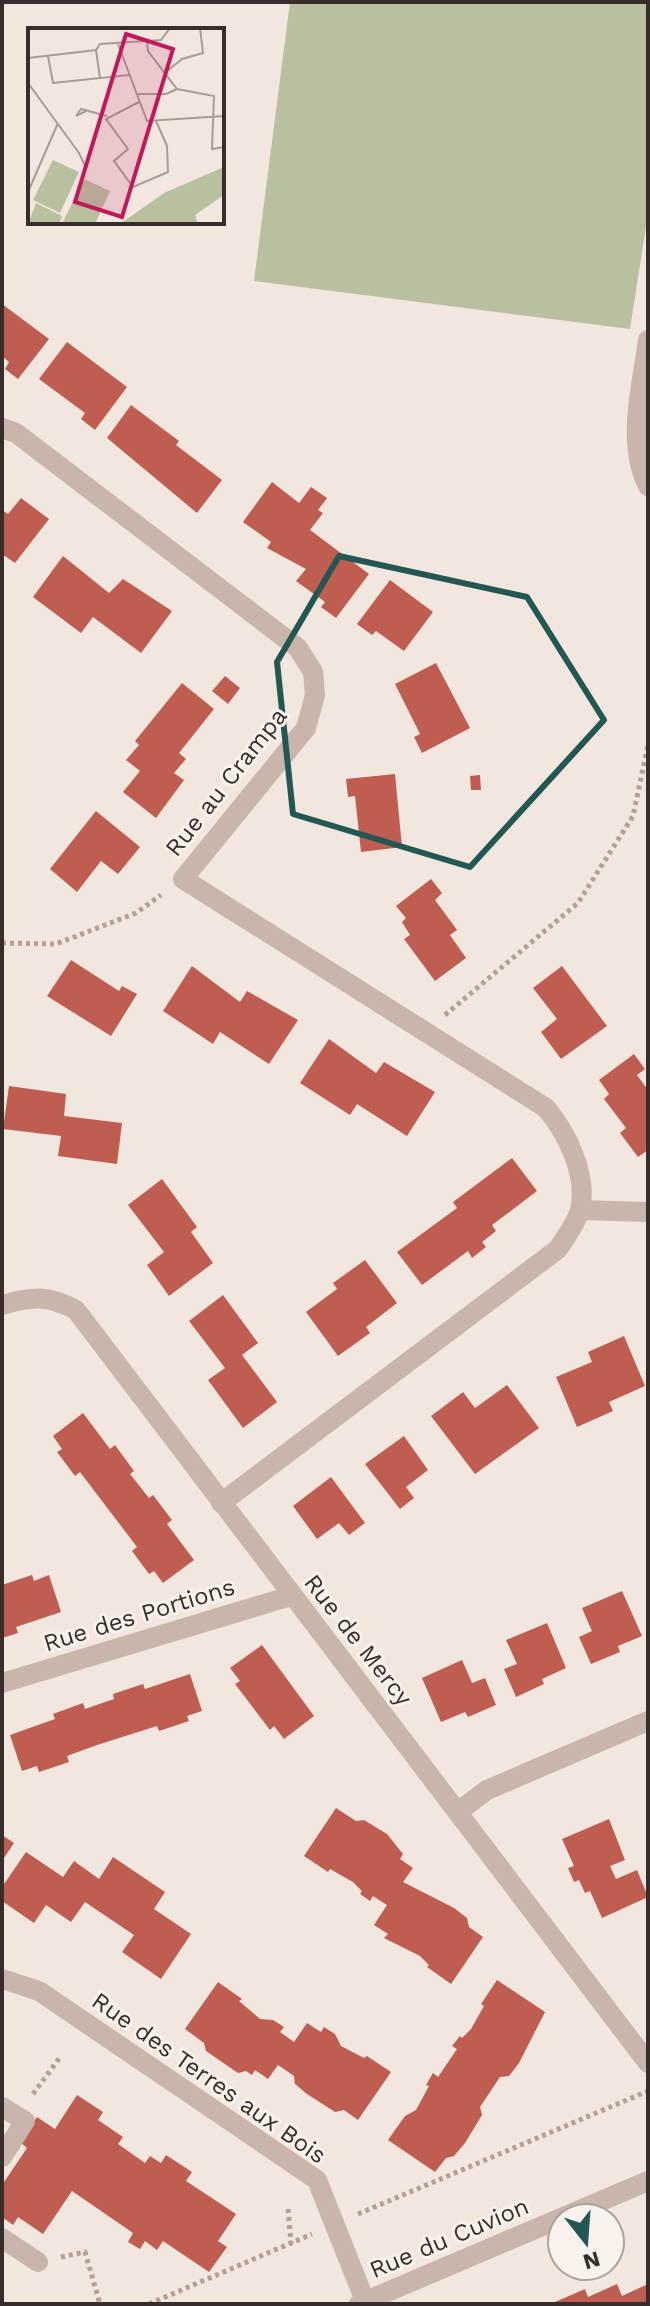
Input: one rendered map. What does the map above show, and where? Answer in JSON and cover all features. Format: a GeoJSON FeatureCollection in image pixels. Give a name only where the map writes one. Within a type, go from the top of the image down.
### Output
{"type":"FeatureCollection","features":[{"type":"Feature","properties":{"kind":"street"},"geometry":{"type":"LineString","coordinates":[[648,340],[637,429],[638,467],[648,486]]}},
{"type":"Feature","properties":{"kind":"street","name":"Rue au Crampa"},"geometry":{"type":"LineString","coordinates":[[2,428],[16,433],[298,648],[313,672],[315,695],[306,728],[183,879],[546,1108],[566,1132],[578,1169],[580,1210]]}},
{"type":"Feature","properties":{"kind":"street"},"geometry":{"type":"LineString","coordinates":[[221,1503],[558,1249],[580,1210],[648,1212]]}},
{"type":"Feature","properties":{"kind":"street","name":"Rue de Mercy"},"geometry":{"type":"LineString","coordinates":[[2,1305],[32,1296],[58,1300],[76,1310],[648,2063]]}},
{"type":"Feature","properties":{"kind":"street","name":"Rue des Portions"},"geometry":{"type":"LineString","coordinates":[[2,1683],[291,1596]]}},
{"type":"Feature","properties":{"kind":"street"},"geometry":{"type":"LineString","coordinates":[[459,1811],[487,1790],[648,1721]]}},
{"type":"Feature","properties":{"kind":"street","name":"Rue des Terres aux Bois"},"geometry":{"type":"LineString","coordinates":[[3,1983],[39,1991],[317,2180],[362,2303]]}},
{"type":"Feature","properties":{"kind":"street"},"geometry":{"type":"LineString","coordinates":[[2,2157],[25,2121],[10,2112]]}},
{"type":"Feature","properties":{"kind":"street","name":"Rue du Cuvion"},"geometry":{"type":"LineString","coordinates":[[362,2303],[648,2181]]}},
{"type":"Feature","properties":{"kind":"street"},"geometry":{"type":"LineString","coordinates":[[2,2238],[38,2262]]}},
{"type":"Feature","properties":{"kind":"path"},"geometry":{"type":"LineString","coordinates":[[426,1031],[578,903],[633,816],[648,745]]}},
{"type":"Feature","properties":{"kind":"path"},"geometry":{"type":"LineString","coordinates":[[2,943],[56,944],[136,913],[183,879]]}},
{"type":"Feature","properties":{"kind":"path"},"geometry":{"type":"LineString","coordinates":[[10,2112],[61,2056]]}},
{"type":"Feature","properties":{"kind":"path"},"geometry":{"type":"LineString","coordinates":[[149,2304],[648,2091]]}},
{"type":"Feature","properties":{"kind":"path"},"geometry":{"type":"LineString","coordinates":[[288,2209],[291,2243]]}},
{"type":"Feature","properties":{"kind":"path"},"geometry":{"type":"LineString","coordinates":[[38,2262],[85,2252],[100,2304]]}},
{"type":"Feature","properties":{"kind":"highlighted area"},"geometry":{"type":"Polygon","coordinates":[[[339,556],[527,597],[604,720],[470,867],[293,814],[277,662],[339,556]]]}},
{"type":"Feature","properties":{"kind":"green space"},"geometry":{"type":"Polygon","coordinates":[[[290,2],[648,2],[648,214],[630,329],[254,281],[290,2]]]}},
{"type":"Feature","properties":{"kind":"building"},"geometry":{"type":"Polygon","coordinates":[[[2,304],[49,339],[18,379],[5,369],[9,362],[2,356],[2,304]]]}},
{"type":"Feature","properties":{"kind":"building"},"geometry":{"type":"Polygon","coordinates":[[[67,342],[127,387],[95,430],[81,419],[85,413],[39,379],[67,342]]]}},
{"type":"Feature","properties":{"kind":"building"},"geometry":{"type":"Polygon","coordinates":[[[131,405],[179,441],[176,445],[222,480],[197,513],[107,438],[131,405]]]}},
{"type":"Feature","properties":{"kind":"building"},"geometry":{"type":"Polygon","coordinates":[[[272,482],[299,503],[311,487],[327,498],[318,510],[323,513],[310,530],[369,574],[336,618],[321,607],[325,602],[296,581],[306,569],[267,548],[271,542],[243,522],[272,482]]]}},
{"type":"Feature","properties":{"kind":"building"},"geometry":{"type":"Polygon","coordinates":[[[21,498],[49,519],[15,563],[2,554],[2,510],[8,514],[21,498]]]}},
{"type":"Feature","properties":{"kind":"building"},"geometry":{"type":"Polygon","coordinates":[[[63,556],[109,593],[123,579],[172,611],[141,653],[93,617],[81,633],[33,597],[63,556]]]}},
{"type":"Feature","properties":{"kind":"building"},"geometry":{"type":"Polygon","coordinates":[[[390,580],[433,612],[404,651],[376,631],[372,635],[357,624],[390,580]]]}},
{"type":"Feature","properties":{"kind":"building"},"geometry":{"type":"Polygon","coordinates":[[[436,663],[470,728],[422,753],[414,737],[420,734],[395,684],[436,663]]]}},
{"type":"Feature","properties":{"kind":"building"},"geometry":{"type":"Polygon","coordinates":[[[225,676],[240,688],[228,704],[212,691],[225,676]]]}},
{"type":"Feature","properties":{"kind":"building"},"geometry":{"type":"Polygon","coordinates":[[[182,683],[214,709],[179,753],[186,759],[174,773],[184,780],[156,818],[123,792],[140,771],[126,760],[139,745],[135,741],[182,683]]]}},
{"type":"Feature","properties":{"kind":"building"},"geometry":{"type":"Polygon","coordinates":[[[395,774],[402,847],[361,852],[355,796],[348,797],[346,779],[395,774]]]}},
{"type":"Feature","properties":{"kind":"building"},"geometry":{"type":"Polygon","coordinates":[[[480,775],[481,790],[471,790],[470,776],[480,775]]]}},
{"type":"Feature","properties":{"kind":"building"},"geometry":{"type":"Polygon","coordinates":[[[96,811],[140,847],[118,874],[101,861],[77,892],[50,869],[96,811]]]}},
{"type":"Feature","properties":{"kind":"building"},"geometry":{"type":"Polygon","coordinates":[[[431,879],[442,893],[435,900],[457,930],[450,935],[466,958],[435,981],[404,939],[410,935],[402,922],[406,918],[396,906],[431,879]]]}},
{"type":"Feature","properties":{"kind":"building"},"geometry":{"type":"Polygon","coordinates":[[[71,960],[119,991],[122,986],[137,994],[111,1036],[47,996],[71,960]]]}},
{"type":"Feature","properties":{"kind":"building"},"geometry":{"type":"Polygon","coordinates":[[[192,966],[240,1002],[247,991],[298,1020],[269,1064],[220,1032],[213,1044],[163,1011],[192,966]]]}},
{"type":"Feature","properties":{"kind":"building"},"geometry":{"type":"Polygon","coordinates":[[[562,966],[607,1026],[561,1059],[541,1032],[557,1019],[533,988],[562,966]]]}},
{"type":"Feature","properties":{"kind":"building"},"geometry":{"type":"Polygon","coordinates":[[[329,1039],[376,1073],[384,1062],[435,1092],[407,1136],[357,1104],[350,1115],[300,1083],[329,1039]]]}},
{"type":"Feature","properties":{"kind":"building"},"geometry":{"type":"Polygon","coordinates":[[[634,1054],[645,1069],[637,1075],[648,1090],[648,1150],[638,1157],[620,1133],[626,1128],[604,1099],[609,1094],[599,1080],[634,1054]]]}},
{"type":"Feature","properties":{"kind":"building"},"geometry":{"type":"Polygon","coordinates":[[[9,1086],[66,1094],[64,1116],[122,1123],[117,1164],[58,1156],[61,1136],[3,1129],[9,1086]]]}},
{"type":"Feature","properties":{"kind":"building"},"geometry":{"type":"Polygon","coordinates":[[[512,1158],[537,1191],[492,1225],[496,1231],[482,1242],[486,1247],[472,1258],[468,1251],[422,1285],[397,1252],[457,1208],[453,1202],[512,1158]]]}},
{"type":"Feature","properties":{"kind":"building"},"geometry":{"type":"Polygon","coordinates":[[[162,1179],[197,1227],[191,1232],[213,1263],[169,1296],[147,1265],[164,1252],[128,1205],[162,1179]]]}},
{"type":"Feature","properties":{"kind":"building"},"geometry":{"type":"Polygon","coordinates":[[[365,1260],[397,1303],[366,1327],[370,1333],[338,1356],[306,1312],[337,1289],[333,1283],[365,1260]]]}},
{"type":"Feature","properties":{"kind":"building"},"geometry":{"type":"Polygon","coordinates":[[[223,1295],[258,1343],[242,1355],[277,1402],[243,1428],[208,1380],[225,1368],[189,1321],[223,1295]]]}},
{"type":"Feature","properties":{"kind":"building"},"geometry":{"type":"Polygon","coordinates":[[[624,1336],[645,1386],[609,1402],[613,1411],[577,1427],[556,1377],[592,1362],[588,1352],[624,1336]]]}},
{"type":"Feature","properties":{"kind":"building"},"geometry":{"type":"Polygon","coordinates":[[[507,1385],[539,1428],[475,1474],[431,1416],[463,1392],[475,1408],[507,1385]]]}},
{"type":"Feature","properties":{"kind":"building"},"geometry":{"type":"Polygon","coordinates":[[[83,1413],[110,1449],[115,1445],[134,1471],[130,1474],[149,1498],[153,1495],[172,1520],[167,1524],[194,1560],[163,1583],[154,1571],[149,1574],[132,1551],[137,1547],[80,1472],[75,1476],[57,1452],[62,1449],[53,1436],[83,1413]]]}},
{"type":"Feature","properties":{"kind":"building"},"geometry":{"type":"Polygon","coordinates":[[[404,1436],[428,1470],[406,1487],[414,1498],[400,1509],[365,1464],[404,1436]]]}},
{"type":"Feature","properties":{"kind":"building"},"geometry":{"type":"Polygon","coordinates":[[[331,1477],[365,1523],[349,1535],[339,1523],[317,1539],[293,1506],[331,1477]]]}},
{"type":"Feature","properties":{"kind":"building"},"geometry":{"type":"Polygon","coordinates":[[[32,1575],[34,1581],[49,1575],[61,1612],[16,1627],[18,1633],[2,1638],[2,1585],[32,1575]]]}},
{"type":"Feature","properties":{"kind":"building"},"geometry":{"type":"Polygon","coordinates":[[[622,1591],[642,1636],[618,1646],[620,1652],[591,1664],[579,1637],[592,1631],[582,1608],[622,1591]]]}},
{"type":"Feature","properties":{"kind":"building"},"geometry":{"type":"Polygon","coordinates":[[[547,1623],[566,1668],[542,1679],[544,1684],[516,1697],[504,1669],[517,1664],[506,1640],[547,1623]]]}},
{"type":"Feature","properties":{"kind":"building"},"geometry":{"type":"Polygon","coordinates":[[[262,1645],[314,1716],[284,1739],[274,1726],[270,1730],[235,1684],[240,1681],[230,1668],[262,1645]]]}},
{"type":"Feature","properties":{"kind":"building"},"geometry":{"type":"Polygon","coordinates":[[[462,1660],[472,1683],[485,1678],[496,1705],[468,1717],[465,1712],[441,1722],[422,1678],[462,1660]]]}},
{"type":"Feature","properties":{"kind":"building"},"geometry":{"type":"Polygon","coordinates":[[[190,1674],[202,1711],[187,1716],[189,1721],[159,1731],[157,1726],[97,1745],[67,1756],[69,1762],[39,1772],[37,1766],[22,1771],[10,1735],[55,1719],[53,1714],[83,1703],[85,1709],[114,1699],[113,1694],[143,1684],[145,1689],[190,1674]]]}},
{"type":"Feature","properties":{"kind":"building"},"geometry":{"type":"Polygon","coordinates":[[[336,1808],[356,1821],[364,1820],[387,1834],[403,1854],[400,1859],[413,1868],[403,1882],[454,1908],[467,1918],[469,1927],[483,1937],[451,1984],[427,1967],[429,1965],[420,1956],[384,1938],[388,1934],[374,1925],[387,1905],[373,1896],[370,1901],[360,1894],[362,1891],[353,1882],[330,1869],[328,1872],[304,1856],[336,1808]]]}},
{"type":"Feature","properties":{"kind":"building"},"geometry":{"type":"Polygon","coordinates":[[[609,1819],[625,1860],[610,1866],[616,1879],[637,1870],[648,1897],[602,1918],[590,1891],[585,1893],[579,1880],[574,1882],[568,1868],[574,1866],[562,1839],[609,1819]]]}},
{"type":"Feature","properties":{"kind":"building"},"geometry":{"type":"Polygon","coordinates":[[[2,1835],[14,1843],[2,1861],[2,1835]]]}},
{"type":"Feature","properties":{"kind":"building"},"geometry":{"type":"Polygon","coordinates":[[[26,1852],[63,1877],[74,1861],[99,1879],[113,1857],[165,1892],[154,1909],[191,1934],[161,1979],[122,1952],[134,1935],[85,1902],[71,1922],[46,1905],[34,1923],[2,1901],[2,1887],[26,1852]]]}},
{"type":"Feature","properties":{"kind":"building"},"geometry":{"type":"Polygon","coordinates":[[[497,1980],[545,2012],[519,2063],[509,2076],[500,2077],[480,2107],[482,2115],[465,2143],[454,2156],[446,2158],[435,2172],[388,2140],[405,2116],[416,2110],[433,2073],[438,2077],[457,2049],[452,2046],[471,2029],[484,2006],[481,2004],[497,1980]]]}},
{"type":"Feature","properties":{"kind":"building"},"geometry":{"type":"Polygon","coordinates":[[[218,1982],[242,1999],[239,2001],[260,2019],[273,2020],[284,2027],[280,2032],[294,2042],[307,2023],[321,2032],[324,2027],[335,2034],[341,2046],[364,2058],[367,2056],[391,2072],[358,2120],[344,2110],[335,2112],[307,2094],[295,2084],[294,2076],[278,2065],[268,2079],[255,2070],[252,2075],[246,2071],[238,2073],[206,2051],[204,2043],[185,2029],[218,1982]]]}},
{"type":"Feature","properties":{"kind":"building"},"geometry":{"type":"Polygon","coordinates":[[[77,2095],[103,2112],[98,2120],[123,2137],[118,2144],[145,2163],[150,2156],[161,2163],[166,2155],[192,2172],[186,2181],[236,2214],[218,2241],[227,2247],[209,2272],[163,2241],[157,2250],[145,2241],[140,2249],[128,2242],[133,2233],[72,2191],[43,2234],[18,2217],[13,2225],[2,2217],[2,2185],[27,2148],[20,2142],[37,2117],[55,2129],[77,2095]]]}},
{"type":"Feature","properties":{"kind":"building"},"geometry":{"type":"Polygon","coordinates":[[[617,2284],[622,2296],[648,2284],[648,2304],[555,2302],[585,2289],[588,2297],[617,2284]]]}}]}
